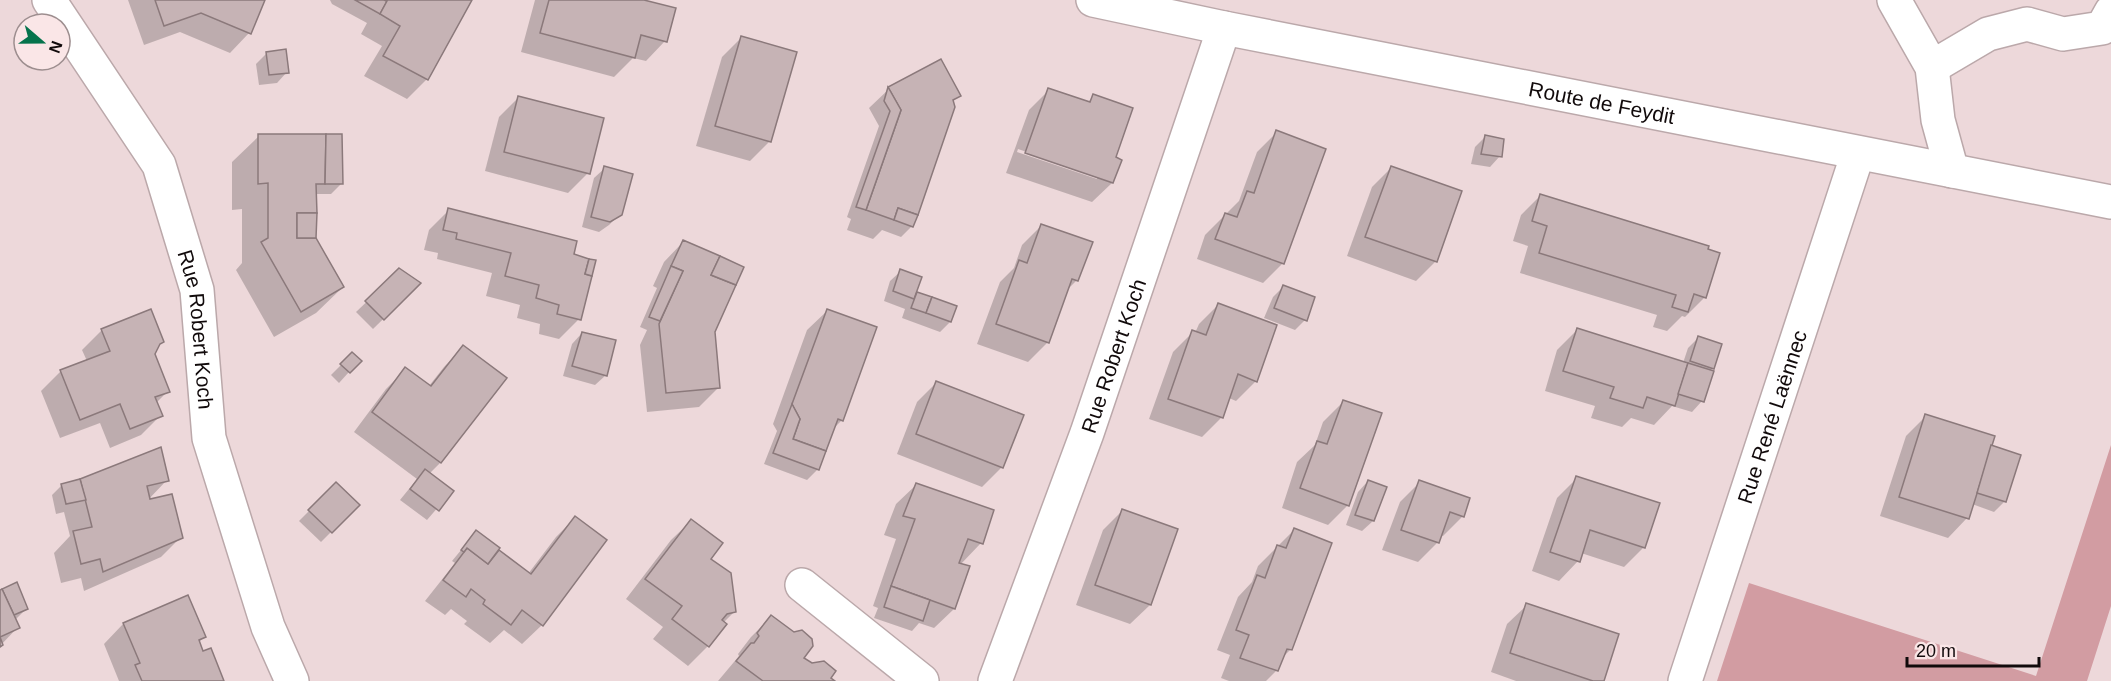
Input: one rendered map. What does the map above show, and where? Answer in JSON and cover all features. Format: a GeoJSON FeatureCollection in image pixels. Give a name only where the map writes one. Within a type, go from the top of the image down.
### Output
{"type":"FeatureCollection","features":[{"type":"Feature","properties":{"kind":"street","name":"Rue Robert Koch"},"geometry":{"type":"LineString","coordinates":[[49,0],[159,165],[197,290],[209,438],[268,627],[292,681]]}},
{"type":"Feature","properties":{"kind":"street","name":"Route de Feydit"},"geometry":{"type":"LineString","coordinates":[[1093,0],[1224,28],[2111,202]]}},
{"type":"Feature","properties":{"kind":"street"},"geometry":{"type":"LineString","coordinates":[[1894,0],[1932,68],[1938,120],[1952,171]]}},
{"type":"Feature","properties":{"kind":"street"},"geometry":{"type":"LineString","coordinates":[[1932,68],[1988,34],[2027,24],[2063,34],[2102,28],[2111,12]]}},
{"type":"Feature","properties":{"kind":"street","name":"Rue Robert Koch"},"geometry":{"type":"LineString","coordinates":[[995,681],[1087,433],[1224,28]]}},
{"type":"Feature","properties":{"kind":"street","name":"Rue René Laënnec"},"geometry":{"type":"LineString","coordinates":[[1685,681],[1858,153]]}},
{"type":"Feature","properties":{"kind":"street"},"geometry":{"type":"LineString","coordinates":[[802,585],[922,681]]}},
{"type":"Feature","properties":{"kind":"shaded area"},"geometry":{"type":"Polygon","coordinates":[[[2111,445],[2111,606],[2087,681],[1717,681],[1749,583],[2036,676],[2111,445]]]}},
{"type":"Feature","properties":{"kind":"building"},"geometry":{"type":"Polygon","coordinates":[[[155,0],[265,0],[251,34],[201,13],[164,26],[155,0]]]}},
{"type":"Feature","properties":{"kind":"building"},"geometry":{"type":"Polygon","coordinates":[[[355,0],[384,0],[387,1],[380,14],[355,0]]]}},
{"type":"Feature","properties":{"kind":"building"},"geometry":{"type":"Polygon","coordinates":[[[384,0],[472,0],[428,80],[383,56],[400,26],[380,14],[387,1],[384,0]]]}},
{"type":"Feature","properties":{"kind":"building"},"geometry":{"type":"Polygon","coordinates":[[[549,0],[644,0],[676,8],[667,42],[641,35],[635,58],[540,33],[549,0]]]}},
{"type":"Feature","properties":{"kind":"building"},"geometry":{"type":"Polygon","coordinates":[[[741,36],[797,52],[771,142],[715,126],[741,36]]]}},
{"type":"Feature","properties":{"kind":"building"},"geometry":{"type":"Polygon","coordinates":[[[286,49],[289,73],[269,75],[266,52],[286,49]]]}},
{"type":"Feature","properties":{"kind":"building"},"geometry":{"type":"Polygon","coordinates":[[[941,59],[961,96],[953,100],[955,107],[918,215],[898,208],[894,220],[866,210],[901,110],[888,87],[941,59]]]}},
{"type":"Feature","properties":{"kind":"building"},"geometry":{"type":"Polygon","coordinates":[[[888,87],[901,110],[866,210],[856,207],[890,111],[884,101],[888,87]]]}},
{"type":"Feature","properties":{"kind":"building"},"geometry":{"type":"Polygon","coordinates":[[[1048,88],[1090,102],[1093,94],[1133,108],[1116,157],[1122,160],[1113,183],[1025,153],[1048,88]]]}},
{"type":"Feature","properties":{"kind":"building"},"geometry":{"type":"Polygon","coordinates":[[[518,96],[604,118],[590,174],[504,152],[518,96]]]}},
{"type":"Feature","properties":{"kind":"building"},"geometry":{"type":"Polygon","coordinates":[[[1276,130],[1326,149],[1284,264],[1215,239],[1225,213],[1237,217],[1247,191],[1254,193],[1276,130]]]}},
{"type":"Feature","properties":{"kind":"building"},"geometry":{"type":"Polygon","coordinates":[[[258,134],[326,134],[325,184],[316,184],[317,213],[297,213],[297,238],[316,238],[344,287],[301,312],[261,242],[268,238],[268,183],[258,184],[258,134]]]}},
{"type":"Feature","properties":{"kind":"building"},"geometry":{"type":"Polygon","coordinates":[[[326,134],[342,134],[343,184],[325,184],[326,134]]]}},
{"type":"Feature","properties":{"kind":"building"},"geometry":{"type":"Polygon","coordinates":[[[1485,135],[1504,139],[1502,157],[1481,154],[1485,135]]]}},
{"type":"Feature","properties":{"kind":"building"},"geometry":{"type":"Polygon","coordinates":[[[604,166],[633,174],[622,215],[610,222],[591,217],[604,166]]]}},
{"type":"Feature","properties":{"kind":"building"},"geometry":{"type":"Polygon","coordinates":[[[1391,166],[1462,191],[1437,262],[1365,237],[1391,166]]]}},
{"type":"Feature","properties":{"kind":"building"},"geometry":{"type":"Polygon","coordinates":[[[1540,194],[1709,246],[1708,249],[1720,253],[1706,298],[1694,294],[1688,312],[1672,307],[1676,295],[1539,253],[1547,226],[1532,221],[1540,194]]]}},
{"type":"Feature","properties":{"kind":"building"},"geometry":{"type":"Polygon","coordinates":[[[448,208],[577,241],[574,254],[589,259],[585,274],[592,276],[581,320],[557,314],[559,305],[536,298],[539,285],[505,276],[511,253],[456,239],[457,233],[443,230],[448,208]]]}},
{"type":"Feature","properties":{"kind":"building"},"geometry":{"type":"Polygon","coordinates":[[[898,208],[918,215],[913,227],[894,220],[898,208]]]}},
{"type":"Feature","properties":{"kind":"building"},"geometry":{"type":"Polygon","coordinates":[[[297,213],[317,213],[316,238],[297,238],[297,213]]]}},
{"type":"Feature","properties":{"kind":"building"},"geometry":{"type":"Polygon","coordinates":[[[1041,224],[1093,242],[1078,281],[1072,279],[1049,343],[996,324],[1019,260],[1027,263],[1041,224]]]}},
{"type":"Feature","properties":{"kind":"building"},"geometry":{"type":"Polygon","coordinates":[[[683,240],[720,256],[711,275],[736,285],[715,332],[720,388],[666,393],[659,324],[683,271],[671,266],[683,240]]]}},
{"type":"Feature","properties":{"kind":"building"},"geometry":{"type":"Polygon","coordinates":[[[720,256],[744,267],[736,285],[711,275],[720,256]]]}},
{"type":"Feature","properties":{"kind":"building"},"geometry":{"type":"Polygon","coordinates":[[[589,259],[596,260],[592,276],[585,274],[589,259]]]}},
{"type":"Feature","properties":{"kind":"building"},"geometry":{"type":"Polygon","coordinates":[[[671,266],[683,271],[660,321],[649,317],[671,266]]]}},
{"type":"Feature","properties":{"kind":"building"},"geometry":{"type":"Polygon","coordinates":[[[399,268],[421,283],[384,320],[365,301],[399,268]]]}},
{"type":"Feature","properties":{"kind":"building"},"geometry":{"type":"Polygon","coordinates":[[[900,269],[922,277],[914,299],[893,291],[900,269]]]}},
{"type":"Feature","properties":{"kind":"building"},"geometry":{"type":"Polygon","coordinates":[[[1283,285],[1315,297],[1307,321],[1274,308],[1283,285]]]}},
{"type":"Feature","properties":{"kind":"building"},"geometry":{"type":"Polygon","coordinates":[[[917,292],[932,297],[926,313],[911,308],[917,292]]]}},
{"type":"Feature","properties":{"kind":"building"},"geometry":{"type":"Polygon","coordinates":[[[932,297],[957,306],[951,322],[926,313],[932,297]]]}},
{"type":"Feature","properties":{"kind":"building"},"geometry":{"type":"Polygon","coordinates":[[[1218,303],[1277,325],[1257,382],[1238,374],[1223,418],[1168,399],[1192,330],[1206,335],[1218,303]]]}},
{"type":"Feature","properties":{"kind":"building"},"geometry":{"type":"Polygon","coordinates":[[[151,309],[164,342],[160,344],[155,354],[170,392],[155,397],[163,416],[130,429],[120,404],[80,420],[60,370],[110,351],[101,329],[151,309]]]}},
{"type":"Feature","properties":{"kind":"building"},"geometry":{"type":"Polygon","coordinates":[[[827,309],[877,327],[843,421],[838,419],[826,451],[793,439],[800,419],[792,404],[827,309]]]}},
{"type":"Feature","properties":{"kind":"building"},"geometry":{"type":"Polygon","coordinates":[[[1577,328],[1688,363],[1675,406],[1647,397],[1643,408],[1610,398],[1614,387],[1563,371],[1577,328]]]}},
{"type":"Feature","properties":{"kind":"building"},"geometry":{"type":"Polygon","coordinates":[[[582,332],[616,340],[607,376],[572,366],[582,332]]]}},
{"type":"Feature","properties":{"kind":"building"},"geometry":{"type":"Polygon","coordinates":[[[1698,336],[1722,344],[1714,369],[1690,361],[1698,336]]]}},
{"type":"Feature","properties":{"kind":"building"},"geometry":{"type":"Polygon","coordinates":[[[463,345],[507,378],[441,463],[372,412],[405,367],[431,386],[463,345]]]}},
{"type":"Feature","properties":{"kind":"building"},"geometry":{"type":"Polygon","coordinates":[[[352,352],[362,361],[350,373],[340,364],[352,352]]]}},
{"type":"Feature","properties":{"kind":"building"},"geometry":{"type":"Polygon","coordinates":[[[1688,363],[1714,371],[1704,402],[1678,394],[1688,363]]]}},
{"type":"Feature","properties":{"kind":"building"},"geometry":{"type":"Polygon","coordinates":[[[936,381],[1024,415],[1003,468],[916,434],[936,381]]]}},
{"type":"Feature","properties":{"kind":"building"},"geometry":{"type":"Polygon","coordinates":[[[1343,400],[1382,413],[1349,506],[1300,488],[1317,441],[1327,444],[1343,400]]]}},
{"type":"Feature","properties":{"kind":"building"},"geometry":{"type":"Polygon","coordinates":[[[792,404],[800,419],[793,439],[826,451],[819,470],[773,453],[792,404]]]}},
{"type":"Feature","properties":{"kind":"building"},"geometry":{"type":"Polygon","coordinates":[[[1925,414],[1995,436],[1969,519],[1899,497],[1925,414]]]}},
{"type":"Feature","properties":{"kind":"building"},"geometry":{"type":"Polygon","coordinates":[[[1991,445],[2021,455],[2006,502],[1977,493],[1991,445]]]}},
{"type":"Feature","properties":{"kind":"building"},"geometry":{"type":"Polygon","coordinates":[[[161,447],[169,481],[147,486],[150,499],[172,494],[183,538],[103,572],[100,559],[81,564],[73,531],[92,527],[80,479],[161,447]]]}},
{"type":"Feature","properties":{"kind":"building"},"geometry":{"type":"Polygon","coordinates":[[[425,469],[454,491],[439,511],[410,489],[425,469]]]}},
{"type":"Feature","properties":{"kind":"building"},"geometry":{"type":"Polygon","coordinates":[[[1576,476],[1660,503],[1645,548],[1590,530],[1580,562],[1550,552],[1576,476]]]}},
{"type":"Feature","properties":{"kind":"building"},"geometry":{"type":"Polygon","coordinates":[[[80,479],[86,500],[66,504],[61,484],[80,479]]]}},
{"type":"Feature","properties":{"kind":"building"},"geometry":{"type":"Polygon","coordinates":[[[1368,480],[1387,487],[1374,521],[1355,515],[1368,480]]]}},
{"type":"Feature","properties":{"kind":"building"},"geometry":{"type":"Polygon","coordinates":[[[1419,480],[1470,498],[1464,517],[1450,512],[1439,543],[1401,530],[1419,480]]]}},
{"type":"Feature","properties":{"kind":"building"},"geometry":{"type":"Polygon","coordinates":[[[336,482],[360,505],[332,533],[308,510],[336,482]]]}},
{"type":"Feature","properties":{"kind":"building"},"geometry":{"type":"Polygon","coordinates":[[[916,483],[994,510],[983,544],[968,539],[959,563],[970,566],[955,609],[891,586],[915,519],[903,516],[916,483]]]}},
{"type":"Feature","properties":{"kind":"building"},"geometry":{"type":"Polygon","coordinates":[[[1122,509],[1178,529],[1151,605],[1095,585],[1122,509]]]}},
{"type":"Feature","properties":{"kind":"building"},"geometry":{"type":"Polygon","coordinates":[[[575,516],[607,540],[543,626],[522,610],[511,625],[483,604],[485,600],[471,589],[466,597],[443,580],[467,548],[488,564],[499,550],[531,574],[575,516]]]}},
{"type":"Feature","properties":{"kind":"building"},"geometry":{"type":"Polygon","coordinates":[[[691,519],[723,543],[711,559],[731,573],[736,612],[727,614],[722,620],[727,624],[709,647],[672,619],[682,606],[645,579],[691,519]]]}},
{"type":"Feature","properties":{"kind":"building"},"geometry":{"type":"Polygon","coordinates":[[[1294,528],[1332,543],[1292,650],[1287,649],[1278,671],[1240,658],[1249,635],[1236,630],[1257,575],[1265,578],[1277,545],[1286,548],[1294,528]]]}},
{"type":"Feature","properties":{"kind":"building"},"geometry":{"type":"Polygon","coordinates":[[[476,530],[500,548],[488,564],[467,548],[464,552],[461,550],[476,530]]]}},
{"type":"Feature","properties":{"kind":"building"},"geometry":{"type":"Polygon","coordinates":[[[17,582],[28,609],[14,615],[2,589],[17,582]]]}},
{"type":"Feature","properties":{"kind":"building"},"geometry":{"type":"Polygon","coordinates":[[[891,586],[930,600],[923,621],[884,607],[891,586]]]}},
{"type":"Feature","properties":{"kind":"building"},"geometry":{"type":"Polygon","coordinates":[[[2,589],[20,628],[0,637],[0,590],[2,589]]]}},
{"type":"Feature","properties":{"kind":"building"},"geometry":{"type":"Polygon","coordinates":[[[188,595],[206,637],[199,640],[203,651],[211,648],[224,681],[142,681],[135,665],[140,663],[123,623],[188,595]]]}},
{"type":"Feature","properties":{"kind":"building"},"geometry":{"type":"Polygon","coordinates":[[[1526,603],[1619,634],[1604,681],[1593,681],[1510,653],[1526,603]]]}},
{"type":"Feature","properties":{"kind":"building"},"geometry":{"type":"Polygon","coordinates":[[[771,615],[794,632],[802,630],[812,639],[813,646],[804,658],[812,663],[824,661],[836,671],[831,678],[835,681],[763,681],[736,661],[751,643],[754,643],[759,636],[757,633],[771,615]]]}}]}
